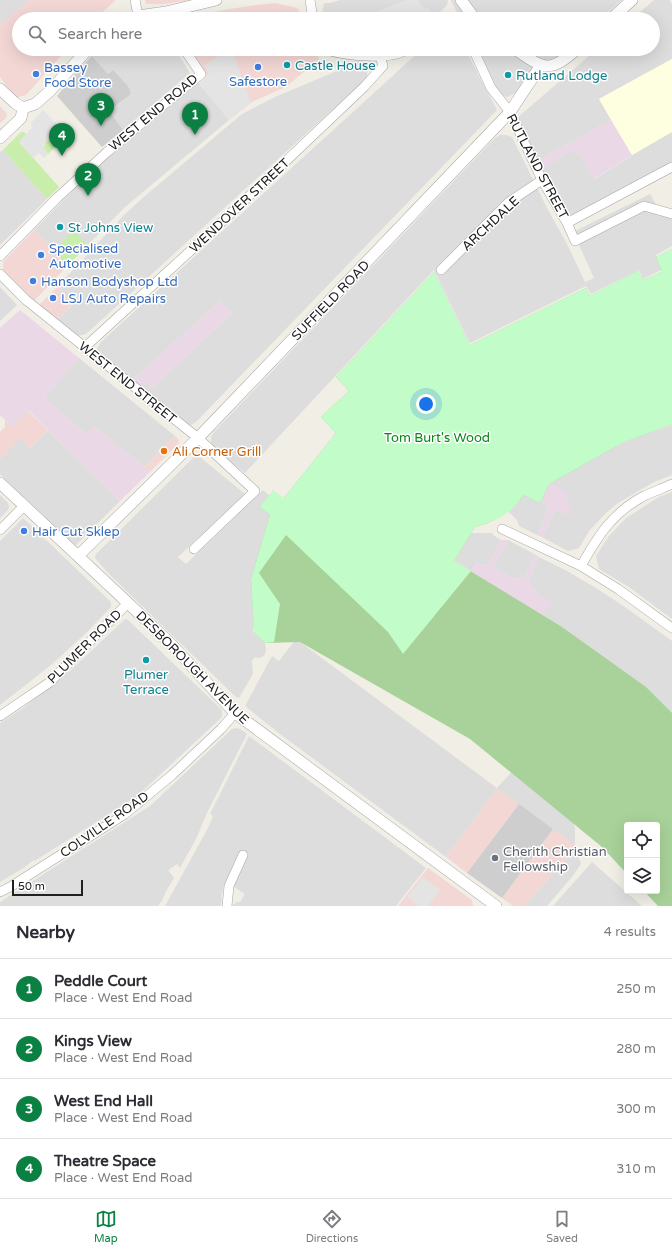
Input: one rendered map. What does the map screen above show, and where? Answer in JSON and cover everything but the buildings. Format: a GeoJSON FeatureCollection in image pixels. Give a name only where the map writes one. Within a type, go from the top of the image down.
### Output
{"type":"FeatureCollection","features":[{"type":"Feature","properties":{"kind":"street"},"geometry":{"type":"LineString","coordinates":[[134,0],[135,12]]}},
{"type":"Feature","properties":{"kind":"street"},"geometry":{"type":"LineString","coordinates":[[166,12],[201,1],[216,0]]}},
{"type":"Feature","properties":{"kind":"street"},"geometry":{"type":"LineString","coordinates":[[310,0],[311,12]]}},
{"type":"Feature","properties":{"kind":"street"},"geometry":{"type":"LineString","coordinates":[[461,0],[470,12]]}},
{"type":"Feature","properties":{"kind":"street"},"geometry":{"type":"LineString","coordinates":[[619,12],[632,0]]}},
{"type":"Feature","properties":{"kind":"street"},"geometry":{"type":"LineString","coordinates":[[0,89],[19,105],[35,104],[50,91],[82,56]]}},
{"type":"Feature","properties":{"kind":"street","name":"WEST END ROAD"},"geometry":{"type":"LineString","coordinates":[[0,256],[106,152],[201,74],[189,56]]}},
{"type":"Feature","properties":{"kind":"street","name":"WENDOVER STREET"},"geometry":{"type":"LineString","coordinates":[[85,347],[209,234],[364,87],[383,66],[380,56]]}},
{"type":"Feature","properties":{"kind":"street","name":"RUTLAND STREET"},"geometry":{"type":"LineString","coordinates":[[476,56],[491,88],[510,112],[542,180],[567,223],[672,168]]}},
{"type":"Feature","properties":{"kind":"street"},"geometry":{"type":"LineString","coordinates":[[525,56],[535,63],[548,66],[556,64],[567,56]]}},
{"type":"Feature","properties":{"kind":"street","name":"SUFFIELD ROAD"},"geometry":{"type":"LineString","coordinates":[[78,556],[198,438],[510,112],[541,65]]}},
{"type":"Feature","properties":{"kind":"street"},"geometry":{"type":"LineString","coordinates":[[0,83],[19,105],[21,118],[0,138]]}},
{"type":"Feature","properties":{"kind":"street","name":"ARCHDALE"},"geometry":{"type":"LineString","coordinates":[[441,270],[509,202],[542,180]]}},
{"type":"Feature","properties":{"kind":"street"},"geometry":{"type":"LineString","coordinates":[[567,223],[575,241],[644,206],[672,214]]}},
{"type":"Feature","properties":{"kind":"street","name":"WEST END STREET"},"geometry":{"type":"LineString","coordinates":[[0,274],[26,300],[198,438],[255,491],[194,549]]}},
{"type":"Feature","properties":{"kind":"street","name":"DESBOROUGH AVENUE"},"geometry":{"type":"LineString","coordinates":[[0,483],[170,644],[235,713],[494,906]]}},
{"type":"Feature","properties":{"kind":"street"},"geometry":{"type":"LineString","coordinates":[[581,566],[596,539],[617,515],[643,497],[672,484]]}},
{"type":"Feature","properties":{"kind":"street"},"geometry":{"type":"LineString","coordinates":[[0,530],[24,506]]}},
{"type":"Feature","properties":{"kind":"street"},"geometry":{"type":"LineString","coordinates":[[502,529],[581,566],[618,589],[672,628]]}},
{"type":"Feature","properties":{"kind":"street","name":"PLUMER ROAD"},"geometry":{"type":"LineString","coordinates":[[0,716],[50,682],[128,603]]}},
{"type":"Feature","properties":{"kind":"street","name":"COLVILLE ROAD"},"geometry":{"type":"LineString","coordinates":[[0,892],[125,814],[172,775],[221,729],[235,713]]}},
{"type":"Feature","properties":{"kind":"street"},"geometry":{"type":"LineString","coordinates":[[227,906],[229,886],[243,855]]}},
{"type":"Feature","properties":{"kind":"shaded area"},"geometry":{"type":"Polygon","coordinates":[[[0,0],[29,0],[16,12],[12,12],[12,15],[2,24],[0,22],[0,0]]]}},
{"type":"Feature","properties":{"kind":"shaded area"},"geometry":{"type":"Polygon","coordinates":[[[29,0],[116,0],[103,12],[15,12],[29,0]]]}},
{"type":"Feature","properties":{"kind":"shaded area"},"geometry":{"type":"Polygon","coordinates":[[[145,0],[194,0],[163,4],[146,4],[145,0]]]}},
{"type":"Feature","properties":{"kind":"shaded area"},"geometry":{"type":"Polygon","coordinates":[[[340,0],[448,0],[447,5],[440,12],[322,12],[324,3],[340,0]]]}},
{"type":"Feature","properties":{"kind":"shaded area"},"geometry":{"type":"Polygon","coordinates":[[[407,0],[417,0],[425,9],[427,7],[430,11],[427,12],[375,12],[407,0]]]}},
{"type":"Feature","properties":{"kind":"shaded area"},"geometry":{"type":"Polygon","coordinates":[[[451,0],[622,0],[608,12],[457,12],[451,0]]]}},
{"type":"Feature","properties":{"kind":"shaded area"},"geometry":{"type":"Polygon","coordinates":[[[654,0],[669,0],[672,4],[672,59],[599,99],[611,120],[538,160],[517,118],[589,56],[660,56],[660,12],[640,12],[654,0]]]}},
{"type":"Feature","properties":{"kind":"shaded area"},"geometry":{"type":"Polygon","coordinates":[[[275,3],[297,8],[300,12],[213,12],[275,3]]]}},
{"type":"Feature","properties":{"kind":"shaded area"},"geometry":{"type":"Polygon","coordinates":[[[12,14],[12,56],[61,56],[26,95],[15,98],[0,77],[0,22],[2,23],[12,14]]]}},
{"type":"Feature","properties":{"kind":"shaded area"},"geometry":{"type":"Polygon","coordinates":[[[92,56],[179,56],[190,73],[123,130],[109,112],[131,94],[113,70],[108,74],[92,56]]]}},
{"type":"Feature","properties":{"kind":"shaded area"},"geometry":{"type":"Polygon","coordinates":[[[92,56],[108,74],[113,70],[128,86],[131,94],[109,111],[123,130],[102,147],[57,96],[79,69],[92,56]]]}},
{"type":"Feature","properties":{"kind":"shaded area"},"geometry":{"type":"Polygon","coordinates":[[[194,56],[318,56],[319,59],[286,87],[252,102],[229,120],[199,84],[207,76],[194,56]]]}},
{"type":"Feature","properties":{"kind":"shaded area"},"geometry":{"type":"Polygon","coordinates":[[[234,56],[249,98],[252,102],[229,120],[199,84],[209,74],[204,66],[217,57],[234,56]]]}},
{"type":"Feature","properties":{"kind":"shaded area"},"geometry":{"type":"Polygon","coordinates":[[[414,56],[469,56],[497,110],[196,422],[188,425],[140,388],[146,382],[152,388],[232,313],[220,301],[132,381],[99,353],[97,349],[101,342],[414,56]]]}},
{"type":"Feature","properties":{"kind":"shaded area"},"geometry":{"type":"Polygon","coordinates":[[[478,56],[558,56],[514,94],[507,97],[494,89],[478,56]]]}},
{"type":"Feature","properties":{"kind":"shaded area"},"geometry":{"type":"Polygon","coordinates":[[[672,59],[672,132],[632,155],[599,99],[672,59]]]}},
{"type":"Feature","properties":{"kind":"shaded area"},"geometry":{"type":"Polygon","coordinates":[[[358,61],[364,64],[367,69],[367,78],[86,334],[78,336],[57,320],[73,304],[57,287],[125,214],[145,196],[242,114],[275,97],[337,71],[350,63],[358,61]]]}},
{"type":"Feature","properties":{"kind":"shaded area"},"geometry":{"type":"Polygon","coordinates":[[[198,82],[229,120],[125,207],[68,265],[34,230],[92,171],[198,82]]]}},
{"type":"Feature","properties":{"kind":"shaded area"},"geometry":{"type":"Polygon","coordinates":[[[0,106],[7,114],[6,118],[0,123],[0,106]]]}},
{"type":"Feature","properties":{"kind":"shaded area"},"geometry":{"type":"Polygon","coordinates":[[[43,110],[68,136],[64,139],[60,136],[56,136],[47,140],[43,145],[48,154],[44,158],[39,153],[33,158],[19,142],[32,128],[31,123],[43,110]]]}},
{"type":"Feature","properties":{"kind":"shaded area"},"geometry":{"type":"Polygon","coordinates":[[[611,120],[632,155],[594,179],[580,155],[576,152],[570,152],[542,168],[538,160],[611,120]]]}},
{"type":"Feature","properties":{"kind":"shaded area"},"geometry":{"type":"Polygon","coordinates":[[[672,132],[672,171],[569,222],[542,168],[570,152],[576,152],[580,155],[595,179],[650,144],[672,132]]]}},
{"type":"Feature","properties":{"kind":"shaded area"},"geometry":{"type":"Polygon","coordinates":[[[500,135],[512,137],[585,282],[594,278],[573,232],[650,194],[663,216],[672,211],[672,246],[656,255],[663,269],[643,279],[639,270],[591,294],[586,286],[470,343],[434,270],[245,473],[214,448],[211,442],[211,437],[214,432],[495,138],[500,135]]]}},
{"type":"Feature","properties":{"kind":"shaded area"},"geometry":{"type":"Polygon","coordinates":[[[3,150],[47,199],[0,245],[0,152],[3,150]]]}},
{"type":"Feature","properties":{"kind":"shaded area"},"geometry":{"type":"Polygon","coordinates":[[[34,230],[68,265],[34,301],[3,273],[3,262],[34,230]]]}},
{"type":"Feature","properties":{"kind":"shaded area"},"geometry":{"type":"Polygon","coordinates":[[[0,287],[17,305],[0,321],[0,287]]]}},
{"type":"Feature","properties":{"kind":"shaded area"},"geometry":{"type":"Polygon","coordinates":[[[57,287],[73,304],[57,320],[39,305],[57,287]]]}},
{"type":"Feature","properties":{"kind":"shaded area"},"geometry":{"type":"Polygon","coordinates":[[[220,301],[232,313],[152,388],[146,382],[140,388],[132,381],[220,301]]]}},
{"type":"Feature","properties":{"kind":"shaded area"},"geometry":{"type":"Polygon","coordinates":[[[20,310],[79,358],[44,398],[86,434],[94,426],[150,472],[120,501],[29,411],[12,427],[0,415],[0,328],[20,310]]]}},
{"type":"Feature","properties":{"kind":"shaded area"},"geometry":{"type":"Polygon","coordinates":[[[79,358],[175,436],[144,467],[94,426],[86,434],[44,398],[79,358]]]}},
{"type":"Feature","properties":{"kind":"shaded area"},"geometry":{"type":"Polygon","coordinates":[[[28,411],[48,430],[30,448],[20,439],[0,459],[0,432],[5,427],[5,420],[12,427],[28,411]]]}},
{"type":"Feature","properties":{"kind":"shaded area"},"geometry":{"type":"Polygon","coordinates":[[[672,425],[672,475],[654,482],[618,503],[589,531],[579,548],[568,551],[542,537],[555,510],[571,504],[565,500],[569,494],[549,483],[600,453],[637,437],[672,425]]]}},
{"type":"Feature","properties":{"kind":"shaded area"},"geometry":{"type":"Polygon","coordinates":[[[48,430],[120,501],[75,546],[0,474],[0,459],[20,438],[30,448],[48,430]]]}},
{"type":"Feature","properties":{"kind":"shaded area"},"geometry":{"type":"Polygon","coordinates":[[[175,436],[179,440],[178,444],[150,472],[144,467],[175,436]]]}},
{"type":"Feature","properties":{"kind":"shaded area"},"geometry":{"type":"Polygon","coordinates":[[[197,456],[245,494],[178,557],[186,564],[263,490],[277,502],[252,576],[253,632],[265,643],[266,649],[265,654],[262,657],[255,657],[251,662],[253,674],[239,698],[236,697],[110,575],[95,558],[96,554],[193,458],[197,456]]]}},
{"type":"Feature","properties":{"kind":"shaded area"},"geometry":{"type":"Polygon","coordinates":[[[549,483],[557,486],[569,494],[565,500],[572,504],[566,515],[555,510],[542,537],[537,535],[548,510],[547,505],[540,501],[549,483]]]}},
{"type":"Feature","properties":{"kind":"shaded area"},"geometry":{"type":"Polygon","coordinates":[[[672,492],[672,619],[629,587],[599,569],[596,556],[609,536],[626,518],[659,497],[672,492]]]}},
{"type":"Feature","properties":{"kind":"shaded area"},"geometry":{"type":"Polygon","coordinates":[[[526,494],[547,505],[548,510],[537,535],[519,526],[517,520],[507,510],[511,504],[526,494]]]}},
{"type":"Feature","properties":{"kind":"shaded area"},"geometry":{"type":"Polygon","coordinates":[[[0,495],[8,503],[9,507],[0,518],[0,495]]]}},
{"type":"Feature","properties":{"kind":"shaded area"},"geometry":{"type":"Polygon","coordinates":[[[23,518],[111,602],[111,607],[86,633],[51,665],[0,705],[0,541],[23,518]]]}},
{"type":"Feature","properties":{"kind":"shaded area"},"geometry":{"type":"Polygon","coordinates":[[[471,533],[493,533],[493,535],[501,540],[489,563],[486,566],[477,562],[471,571],[454,560],[464,541],[471,533]]]}},
{"type":"Feature","properties":{"kind":"shaded area"},"geometry":{"type":"Polygon","coordinates":[[[501,540],[508,540],[494,566],[496,569],[513,578],[523,579],[536,555],[539,557],[528,581],[539,595],[552,601],[541,619],[471,571],[477,562],[486,566],[489,563],[501,540]]]}},
{"type":"Feature","properties":{"kind":"shaded area"},"geometry":{"type":"Polygon","coordinates":[[[508,540],[536,555],[523,579],[513,578],[496,569],[494,566],[508,540]]]}},
{"type":"Feature","properties":{"kind":"shaded area"},"geometry":{"type":"Polygon","coordinates":[[[539,557],[596,588],[672,641],[672,724],[541,619],[539,595],[528,581],[539,557]]]}},
{"type":"Feature","properties":{"kind":"shaded area"},"geometry":{"type":"Polygon","coordinates":[[[127,619],[222,710],[222,717],[136,797],[0,882],[0,723],[22,709],[71,670],[124,620],[127,619]]]}},
{"type":"Feature","properties":{"kind":"shaded area"},"geometry":{"type":"Polygon","coordinates":[[[296,639],[497,788],[518,765],[572,819],[575,828],[575,845],[497,789],[446,857],[280,734],[245,706],[272,656],[279,661],[296,639]]]}},
{"type":"Feature","properties":{"kind":"shaded area"},"geometry":{"type":"Polygon","coordinates":[[[232,729],[240,729],[247,734],[207,813],[196,839],[180,868],[177,864],[168,870],[174,878],[158,906],[0,906],[0,902],[150,806],[232,729]]]}},
{"type":"Feature","properties":{"kind":"shaded area"},"geometry":{"type":"Polygon","coordinates":[[[249,736],[426,868],[396,906],[231,906],[237,902],[240,902],[245,894],[234,887],[230,873],[222,892],[221,906],[165,906],[208,828],[213,816],[210,814],[249,736]]]}},
{"type":"Feature","properties":{"kind":"shaded area"},"geometry":{"type":"Polygon","coordinates":[[[497,789],[519,804],[467,873],[446,857],[497,789]]]}},
{"type":"Feature","properties":{"kind":"shaded area"},"geometry":{"type":"Polygon","coordinates":[[[519,804],[553,829],[502,898],[467,873],[519,804]]]}},
{"type":"Feature","properties":{"kind":"shaded area"},"geometry":{"type":"Polygon","coordinates":[[[553,829],[575,845],[576,848],[524,906],[513,906],[502,898],[553,829]]]}},
{"type":"Feature","properties":{"kind":"shaded area"},"geometry":{"type":"Polygon","coordinates":[[[576,848],[581,864],[547,906],[524,906],[576,848]]]}},
{"type":"Feature","properties":{"kind":"shaded area"},"geometry":{"type":"Polygon","coordinates":[[[592,862],[624,890],[624,894],[628,894],[642,906],[553,906],[592,862]]]}},
{"type":"Feature","properties":{"kind":"shaded area"},"geometry":{"type":"Polygon","coordinates":[[[428,868],[472,900],[473,906],[398,906],[428,868]]]}},
{"type":"Feature","properties":{"kind":"shaded area"},"geometry":{"type":"Polygon","coordinates":[[[423,877],[440,890],[428,906],[419,906],[407,897],[423,877]]]}},
{"type":"Feature","properties":{"kind":"green space"},"geometry":{"type":"Polygon","coordinates":[[[21,132],[26,134],[19,142],[59,187],[47,199],[3,150],[21,132]]]}},
{"type":"Feature","properties":{"kind":"green space"},"geometry":{"type":"Polygon","coordinates":[[[60,136],[64,139],[48,154],[44,148],[45,142],[53,137],[60,136]]]}},
{"type":"Feature","properties":{"kind":"green space"},"geometry":{"type":"Polygon","coordinates":[[[73,231],[88,245],[68,265],[54,251],[73,231]]]}},
{"type":"Feature","properties":{"kind":"green space","name":"Tom Burt's Wood"},"geometry":{"type":"Polygon","coordinates":[[[672,249],[672,424],[622,443],[549,484],[540,503],[524,495],[508,512],[502,516],[491,522],[475,527],[454,561],[562,627],[646,687],[672,713],[672,906],[658,906],[647,894],[660,894],[660,822],[624,822],[624,871],[602,847],[470,739],[300,642],[265,643],[254,632],[251,579],[270,515],[260,507],[284,498],[336,433],[321,417],[349,391],[336,377],[434,272],[470,345],[586,288],[590,296],[638,271],[643,280],[662,272],[656,257],[672,249]]]}},
{"type":"Feature","properties":{"kind":"green space","name":"Tom Burt's Wood"},"geometry":{"type":"Polygon","coordinates":[[[672,249],[672,424],[622,443],[549,484],[540,503],[524,495],[512,509],[504,515],[475,527],[454,561],[471,571],[403,654],[388,632],[286,535],[259,573],[280,604],[274,642],[265,643],[254,632],[251,579],[270,515],[260,507],[273,490],[284,498],[336,433],[321,417],[349,391],[336,377],[434,272],[470,345],[586,288],[590,296],[638,271],[643,280],[662,272],[656,257],[672,249]]]}},
{"type":"Feature","properties":{"kind":"place","name":"Castle House"},"geometry":{"type":"Point","coordinates":[287,65]}},
{"type":"Feature","properties":{"kind":"place","name":"Safestore"},"geometry":{"type":"Point","coordinates":[258,67]}},
{"type":"Feature","properties":{"kind":"place","name":"Bassey Food Store"},"geometry":{"type":"Point","coordinates":[36,74]}},
{"type":"Feature","properties":{"kind":"place","name":"Rutland Lodge"},"geometry":{"type":"Point","coordinates":[508,75]}},
{"type":"Feature","properties":{"kind":"place","name":"West End Hall"},"geometry":{"type":"Point","coordinates":[101,126]}},
{"type":"Feature","properties":{"kind":"place","name":"Peddle Court"},"geometry":{"type":"Point","coordinates":[195,135]}},
{"type":"Feature","properties":{"kind":"place","name":"Theatre Space"},"geometry":{"type":"Point","coordinates":[62,156]}},
{"type":"Feature","properties":{"kind":"place","name":"Kings View"},"geometry":{"type":"Point","coordinates":[88,196]}},
{"type":"Feature","properties":{"kind":"place","name":"St Johns View"},"geometry":{"type":"Point","coordinates":[60,227]}},
{"type":"Feature","properties":{"kind":"place","name":"Specialised Automotive"},"geometry":{"type":"Point","coordinates":[41,255]}},
{"type":"Feature","properties":{"kind":"place","name":"Hanson Bodyshop Ltd"},"geometry":{"type":"Point","coordinates":[33,281]}},
{"type":"Feature","properties":{"kind":"place","name":"LSJ Auto Repairs"},"geometry":{"type":"Point","coordinates":[53,298]}},
{"type":"Feature","properties":{"kind":"place","name":"Ali Corner Grill"},"geometry":{"type":"Point","coordinates":[164,451]}},
{"type":"Feature","properties":{"kind":"place","name":"Hair Cut Sklep"},"geometry":{"type":"Point","coordinates":[24,531]}},
{"type":"Feature","properties":{"kind":"place","name":"Plumer Terrace"},"geometry":{"type":"Point","coordinates":[146,660]}},
{"type":"Feature","properties":{"kind":"place","name":"Cherith Christian Fellowship"},"geometry":{"type":"Point","coordinates":[495,858]}}]}
